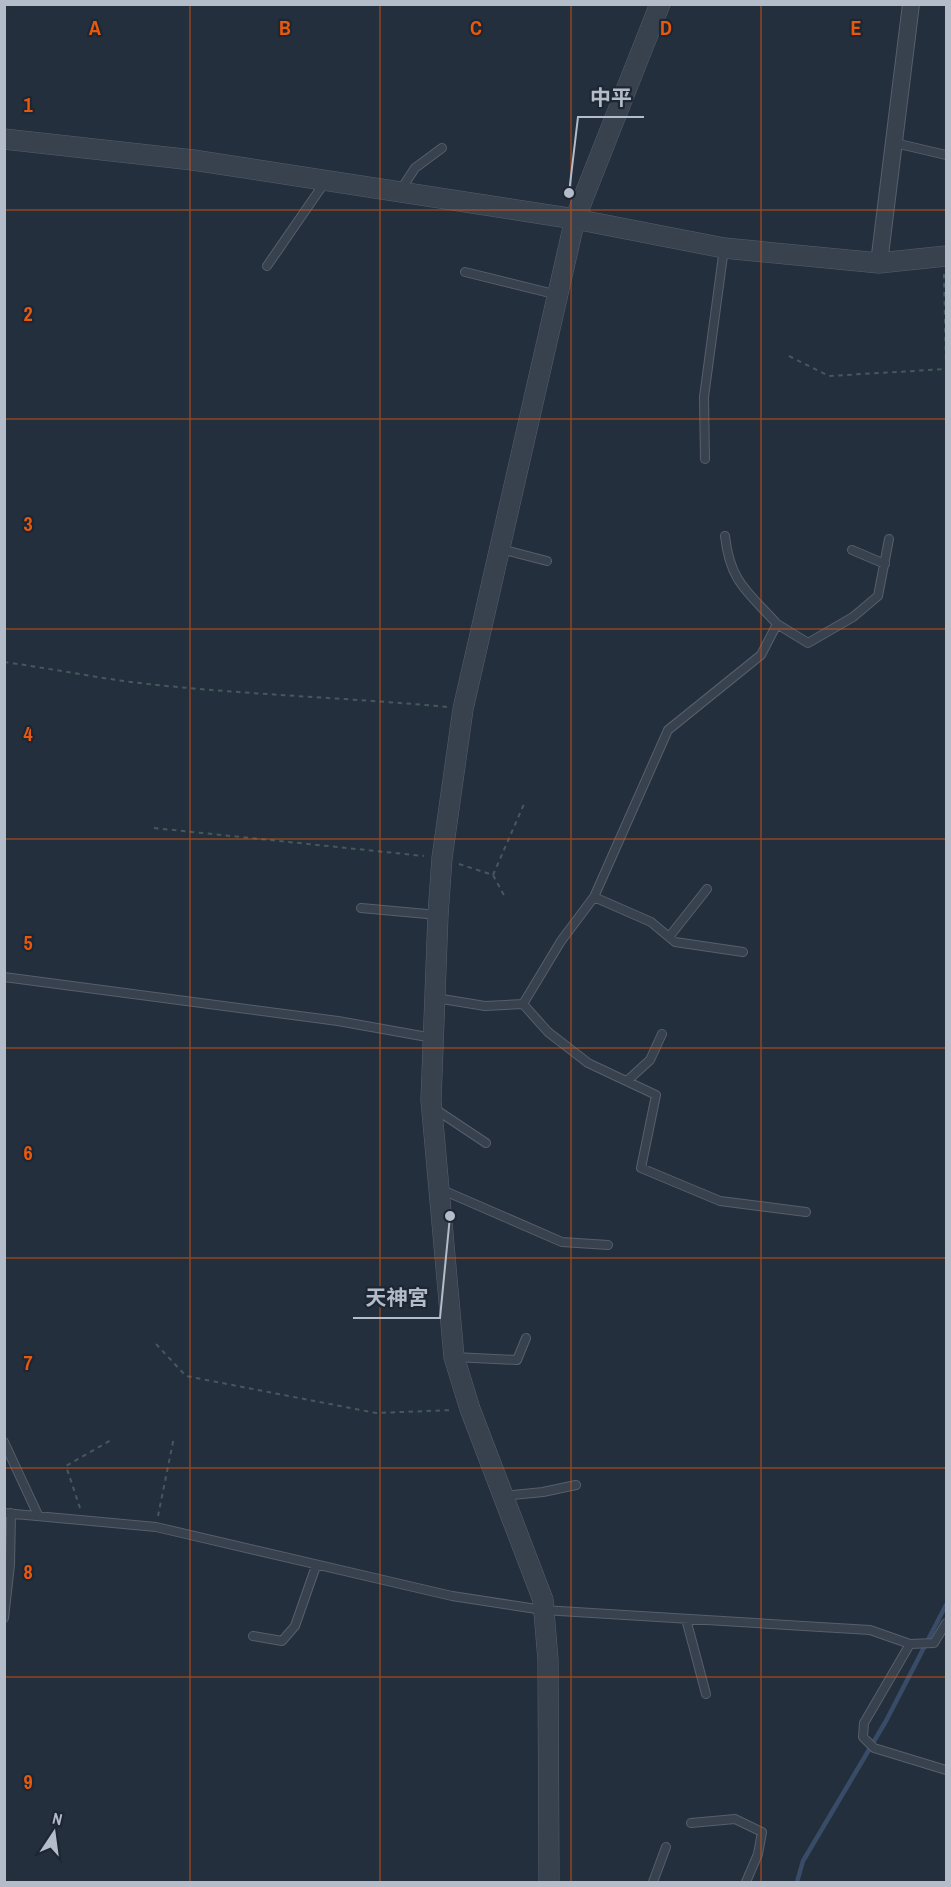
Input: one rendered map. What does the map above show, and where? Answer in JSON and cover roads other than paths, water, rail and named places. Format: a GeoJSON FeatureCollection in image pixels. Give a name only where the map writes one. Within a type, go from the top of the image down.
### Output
{"type":"FeatureCollection","features":[{"type":"Feature","properties":{"kind":"street"},"geometry":{"type":"LineString","coordinates":[[549,1882],[548,1660],[543,1600],[470,1409],[454,1357],[432,1107],[438,915],[442,858],[463,709],[575,219],[660,4]]}},
{"type":"Feature","properties":{"kind":"street"},"geometry":{"type":"LineString","coordinates":[[879,263],[911,4]]}},
{"type":"Feature","properties":{"kind":"street"},"geometry":{"type":"LineString","coordinates":[[4,139],[193,160],[400,191],[575,219],[724,248],[879,263],[945,256]]}},
{"type":"Feature","properties":{"kind":"lane"},"geometry":{"type":"LineString","coordinates":[[895,143],[946,155]]}},
{"type":"Feature","properties":{"kind":"lane"},"geometry":{"type":"LineString","coordinates":[[400,191],[415,168],[442,148]]}},
{"type":"Feature","properties":{"kind":"lane"},"geometry":{"type":"LineString","coordinates":[[267,266],[326,180]]}},
{"type":"Feature","properties":{"kind":"lane"},"geometry":{"type":"LineString","coordinates":[[705,459],[704,397],[724,248]]}},
{"type":"Feature","properties":{"kind":"lane"},"geometry":{"type":"LineString","coordinates":[[465,272],[558,295]]}},
{"type":"Feature","properties":{"kind":"lane"},"geometry":{"type":"LineString","coordinates":[[725,536],[728,562],[740,584],[777,624],[808,643],[853,617],[878,596],[889,539]]}},
{"type":"Feature","properties":{"kind":"lane"},"geometry":{"type":"LineString","coordinates":[[500,549],[547,561]]}},
{"type":"Feature","properties":{"kind":"lane"},"geometry":{"type":"LineString","coordinates":[[852,550],[885,564]]}},
{"type":"Feature","properties":{"kind":"lane"},"geometry":{"type":"LineString","coordinates":[[524,1004],[561,940],[594,897],[668,730],[761,656],[777,624]]}},
{"type":"Feature","properties":{"kind":"lane"},"geometry":{"type":"LineString","coordinates":[[669,937],[707,889]]}},
{"type":"Feature","properties":{"kind":"lane"},"geometry":{"type":"LineString","coordinates":[[594,897],[651,922],[675,942],[743,952]]}},
{"type":"Feature","properties":{"kind":"lane"},"geometry":{"type":"LineString","coordinates":[[361,908],[438,915]]}},
{"type":"Feature","properties":{"kind":"lane"},"geometry":{"type":"LineString","coordinates":[[4,976],[338,1021],[433,1038]]}},
{"type":"Feature","properties":{"kind":"lane"},"geometry":{"type":"LineString","coordinates":[[436,998],[485,1006],[524,1004]]}},
{"type":"Feature","properties":{"kind":"lane"},"geometry":{"type":"LineString","coordinates":[[524,1004],[548,1032],[588,1063],[656,1095],[641,1168],[720,1201],[806,1212]]}},
{"type":"Feature","properties":{"kind":"lane"},"geometry":{"type":"LineString","coordinates":[[628,1080],[650,1060],[662,1034]]}},
{"type":"Feature","properties":{"kind":"lane"},"geometry":{"type":"LineString","coordinates":[[432,1107],[486,1143]]}},
{"type":"Feature","properties":{"kind":"lane"},"geometry":{"type":"LineString","coordinates":[[440,1189],[562,1242],[608,1245]]}},
{"type":"Feature","properties":{"kind":"lane"},"geometry":{"type":"LineString","coordinates":[[454,1357],[517,1360],[526,1338]]}},
{"type":"Feature","properties":{"kind":"lane"},"geometry":{"type":"LineString","coordinates":[[4,1442],[38,1515]]}},
{"type":"Feature","properties":{"kind":"lane"},"geometry":{"type":"LineString","coordinates":[[502,1496],[543,1492],[576,1485]]}},
{"type":"Feature","properties":{"kind":"lane"},"geometry":{"type":"LineString","coordinates":[[4,1618],[10,1564],[8,1513],[156,1527],[452,1596],[543,1610],[870,1630],[910,1644],[934,1643],[946,1623]]}},
{"type":"Feature","properties":{"kind":"lane"},"geometry":{"type":"LineString","coordinates":[[253,1636],[282,1641],[295,1626],[316,1566]]}},
{"type":"Feature","properties":{"kind":"lane"},"geometry":{"type":"LineString","coordinates":[[686,1619],[706,1694]]}},
{"type":"Feature","properties":{"kind":"lane"},"geometry":{"type":"LineString","coordinates":[[910,1644],[864,1723],[863,1737],[874,1748],[946,1770]]}},
{"type":"Feature","properties":{"kind":"lane"},"geometry":{"type":"LineString","coordinates":[[691,1823],[735,1819],[762,1832],[758,1854],[746,1882]]}},
{"type":"Feature","properties":{"kind":"lane"},"geometry":{"type":"LineString","coordinates":[[653,1882],[666,1847]]}},
{"type":"Feature","properties":{"kind":"waterway"},"geometry":{"type":"LineString","coordinates":[[797,1882],[803,1861],[886,1721],[946,1605]]}},
{"type":"Feature","properties":{"kind":"place","name":"中平"},"geometry":{"type":"Point","coordinates":[569,193]}},
{"type":"Feature","properties":{"kind":"place","name":"天神宮"},"geometry":{"type":"Point","coordinates":[450,1216]}}]}
